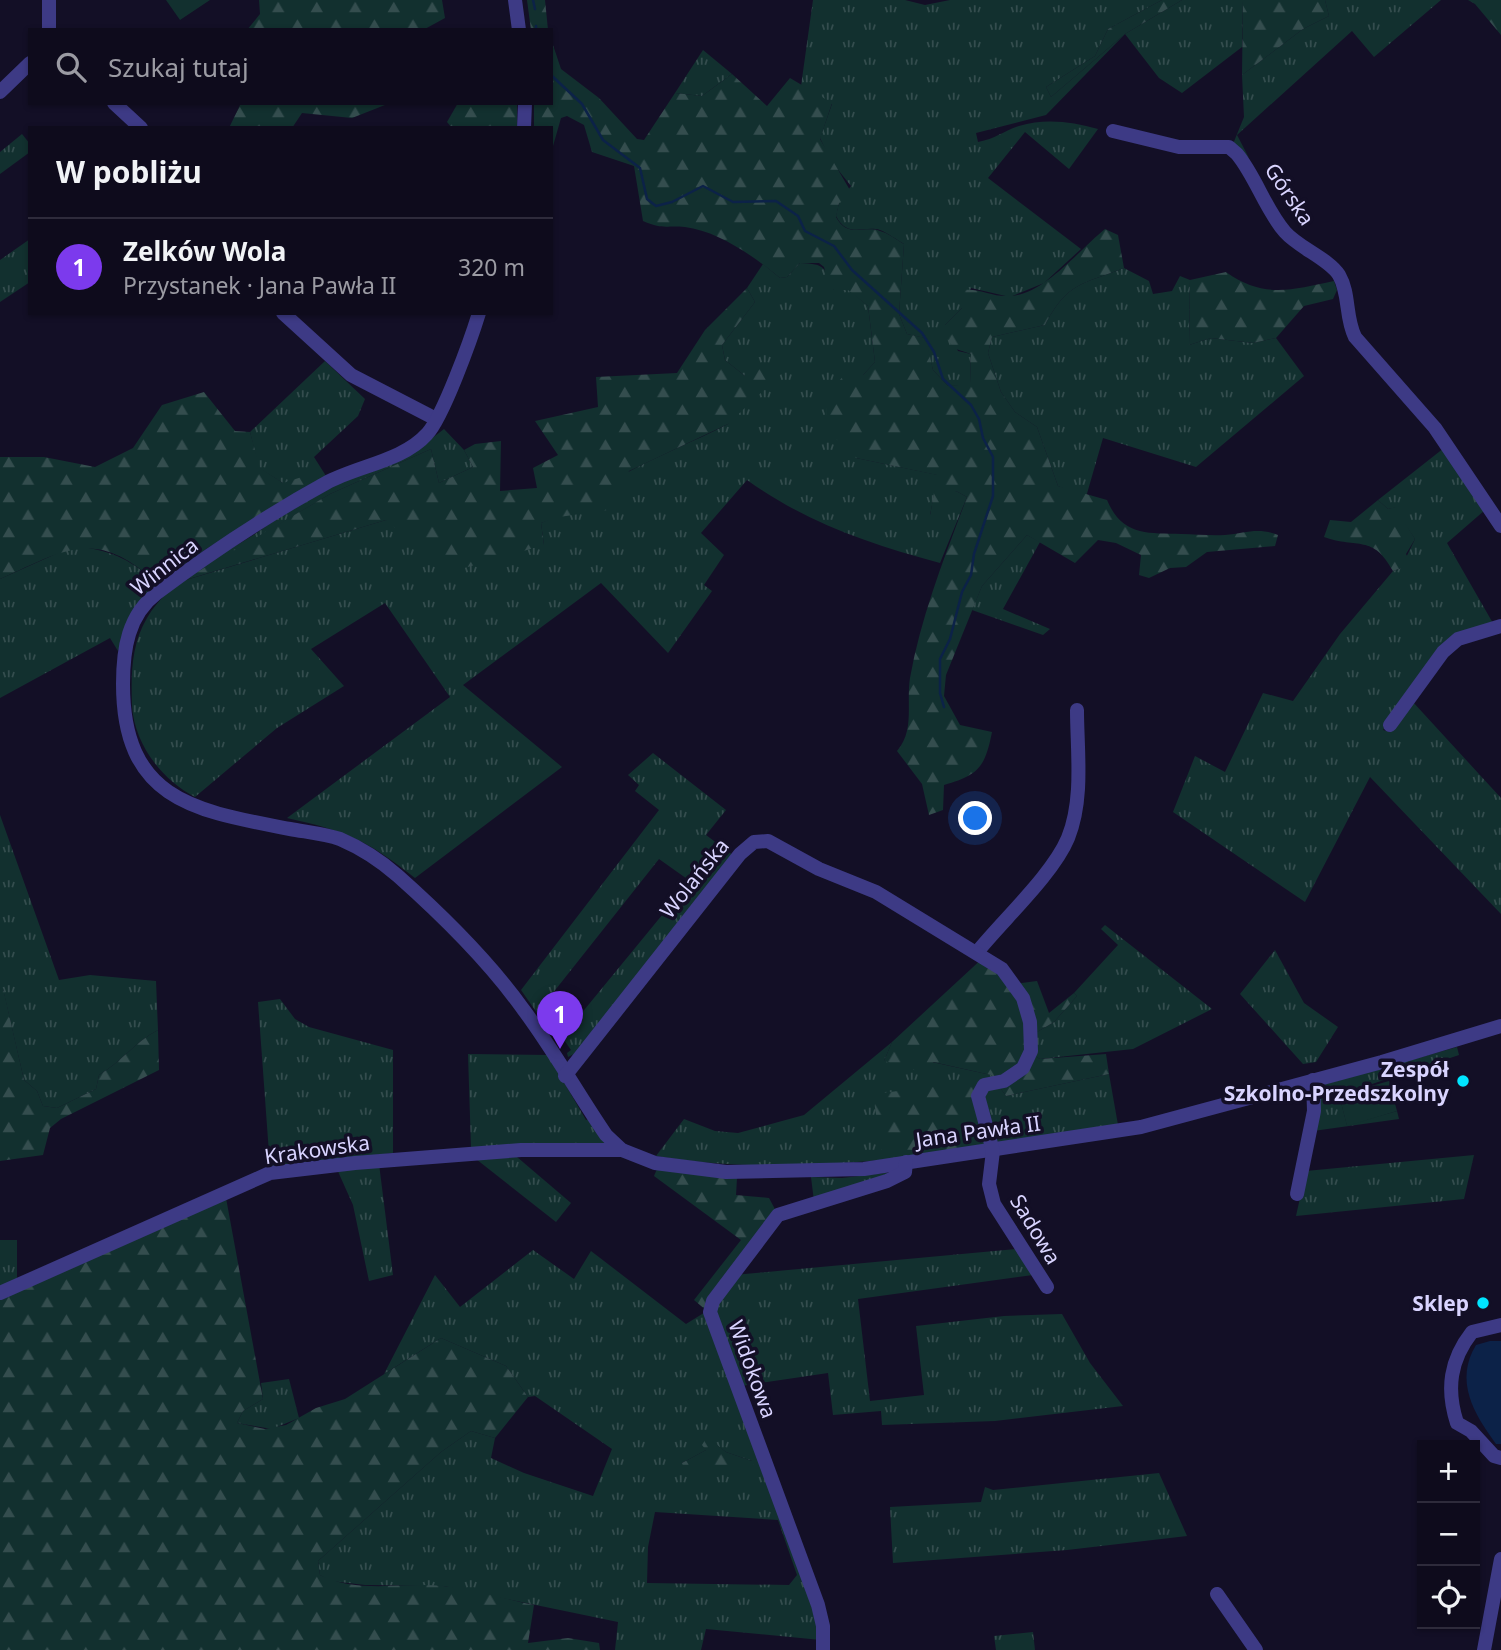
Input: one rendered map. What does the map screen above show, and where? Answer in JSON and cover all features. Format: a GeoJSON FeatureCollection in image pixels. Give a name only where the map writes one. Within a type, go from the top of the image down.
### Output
{"type":"FeatureCollection","features":[{"type":"Feature","properties":{"kind":"street"},"geometry":{"type":"LineString","coordinates":[[49,0],[49,28]]}},
{"type":"Feature","properties":{"kind":"street"},"geometry":{"type":"LineString","coordinates":[[515,0],[519,28]]}},
{"type":"Feature","properties":{"kind":"street"},"geometry":{"type":"LineString","coordinates":[[0,92],[28,64]]}},
{"type":"Feature","properties":{"kind":"street"},"geometry":{"type":"LineString","coordinates":[[116,105],[139,126]]}},
{"type":"Feature","properties":{"kind":"street"},"geometry":{"type":"LineString","coordinates":[[524,126],[525,105]]}},
{"type":"Feature","properties":{"kind":"street","name":"Górska"},"geometry":{"type":"LineString","coordinates":[[1113,131],[1180,147],[1229,147],[1237,154],[1283,230],[1304,250],[1337,272],[1343,284],[1348,324],[1355,337],[1435,428],[1501,526]]}},
{"type":"Feature","properties":{"kind":"street"},"geometry":{"type":"LineString","coordinates":[[285,315],[351,375],[436,419]]}},
{"type":"Feature","properties":{"kind":"street","name":"Winnica"},"geometry":{"type":"LineString","coordinates":[[478,315],[429,433],[412,447],[325,483],[244,533],[152,597],[139,613],[127,640],[124,717],[136,754],[158,784],[175,798],[200,810],[337,838],[363,850],[397,875],[475,952],[523,1009]]}},
{"type":"Feature","properties":{"kind":"street"},"geometry":{"type":"LineString","coordinates":[[1390,725],[1443,652],[1458,639],[1501,626]]}},
{"type":"Feature","properties":{"kind":"street"},"geometry":{"type":"LineString","coordinates":[[978,951],[1049,867],[1069,836],[1076,802],[1077,709]]}},
{"type":"Feature","properties":{"kind":"street","name":"Wolańska"},"geometry":{"type":"LineString","coordinates":[[565,1076],[740,853],[754,842],[768,841],[819,869],[877,892],[922,922],[978,951],[1002,969],[1023,998],[1030,1022],[1031,1051],[1023,1068],[1004,1081],[984,1085],[978,1096],[993,1151]]}},
{"type":"Feature","properties":{"kind":"street","name":"Jana Pawła II"},"geometry":{"type":"LineString","coordinates":[[523,1009],[606,1135],[622,1150],[655,1163],[726,1172],[864,1169],[1141,1127],[1501,1026]]}},
{"type":"Feature","properties":{"kind":"street"},"geometry":{"type":"LineString","coordinates":[[1297,1194],[1314,1111],[1313,1080]]}},
{"type":"Feature","properties":{"kind":"street","name":"Krakowska"},"geometry":{"type":"LineString","coordinates":[[0,1293],[270,1173],[355,1163],[521,1150],[622,1150]]}},
{"type":"Feature","properties":{"kind":"street","name":"Sadowa"},"geometry":{"type":"LineString","coordinates":[[993,1151],[989,1184],[994,1204],[1047,1287]]}},
{"type":"Feature","properties":{"kind":"street","name":"Widokowa"},"geometry":{"type":"LineString","coordinates":[[823,1650],[823,1626],[818,1605],[710,1312],[713,1301],[778,1215],[887,1181],[905,1172],[906,1162]]}},
{"type":"Feature","properties":{"kind":"street"},"geometry":{"type":"LineString","coordinates":[[1501,1325],[1472,1332],[1454,1362],[1450,1383],[1457,1423],[1471,1431],[1494,1456],[1501,1458]]}},
{"type":"Feature","properties":{"kind":"street"},"geometry":{"type":"LineString","coordinates":[[1484,1650],[1501,1559]]}},
{"type":"Feature","properties":{"kind":"street"},"geometry":{"type":"LineString","coordinates":[[1217,1594],[1256,1650]]}},
{"type":"Feature","properties":{"kind":"green space"},"geometry":{"type":"Polygon","coordinates":[[[166,0],[210,0],[180,20],[166,0]]]}},
{"type":"Feature","properties":{"kind":"green space"},"geometry":{"type":"Polygon","coordinates":[[[259,0],[442,0],[445,18],[427,28],[249,28],[260,14],[259,0]]]}},
{"type":"Feature","properties":{"kind":"green space"},"geometry":{"type":"Polygon","coordinates":[[[527,0],[545,0],[548,28],[531,28],[527,0]]]}},
{"type":"Feature","properties":{"kind":"green space"},"geometry":{"type":"Polygon","coordinates":[[[813,0],[905,0],[925,5],[950,0],[1162,0],[1108,29],[1095,56],[1046,87],[1051,97],[1125,34],[1046,115],[976,133],[978,142],[1019,126],[1039,122],[1069,123],[1098,129],[1069,169],[1025,132],[988,178],[1081,249],[1044,283],[1010,297],[971,288],[962,308],[945,325],[958,351],[971,354],[970,385],[948,386],[933,370],[925,338],[907,334],[899,314],[904,244],[880,230],[856,230],[846,227],[836,216],[839,203],[851,186],[831,161],[820,138],[832,104],[801,86],[813,0]]]}},
{"type":"Feature","properties":{"kind":"green space"},"geometry":{"type":"Polygon","coordinates":[[[1162,0],[1182,0],[1125,34],[1051,97],[1046,87],[1095,56],[1108,29],[1162,0]]]}},
{"type":"Feature","properties":{"kind":"green space"},"geometry":{"type":"Polygon","coordinates":[[[1182,0],[1243,0],[1242,47],[1182,93],[1159,78],[1125,34],[1182,0]]]}},
{"type":"Feature","properties":{"kind":"green space"},"geometry":{"type":"Polygon","coordinates":[[[1243,0],[1325,0],[1329,16],[1303,29],[1242,75],[1243,0]]]}},
{"type":"Feature","properties":{"kind":"green space"},"geometry":{"type":"Polygon","coordinates":[[[1325,0],[1441,0],[1374,57],[1352,31],[1237,135],[1249,158],[1233,144],[1244,117],[1242,75],[1303,29],[1329,16],[1325,0]]]}},
{"type":"Feature","properties":{"kind":"green space"},"geometry":{"type":"Polygon","coordinates":[[[1468,0],[1501,0],[1501,35],[1475,4],[1468,0]]]}},
{"type":"Feature","properties":{"kind":"green space"},"geometry":{"type":"Polygon","coordinates":[[[553,45],[561,69],[599,98],[637,139],[644,140],[675,93],[702,96],[732,74],[767,106],[790,78],[832,103],[820,139],[854,197],[839,203],[836,217],[851,230],[880,231],[904,244],[899,314],[907,334],[926,338],[933,370],[948,386],[970,384],[971,354],[953,348],[944,332],[945,325],[962,308],[956,291],[971,290],[1002,296],[1022,294],[1048,280],[1105,229],[1118,235],[1124,268],[1077,287],[1061,300],[1045,325],[992,337],[988,353],[1001,392],[1015,412],[1037,427],[1058,486],[1107,500],[1113,512],[1128,526],[1157,533],[1219,535],[1264,531],[1278,535],[1275,546],[1207,552],[1186,567],[1170,568],[1149,578],[1139,575],[1141,555],[1116,543],[1098,540],[1075,563],[1027,535],[982,586],[946,675],[944,696],[960,725],[992,732],[986,754],[973,773],[944,785],[943,810],[929,815],[922,784],[897,751],[903,743],[908,726],[910,678],[920,632],[967,497],[956,491],[943,520],[930,516],[937,475],[856,458],[827,430],[826,397],[849,369],[863,375],[875,362],[868,306],[848,290],[834,290],[829,286],[824,267],[819,263],[800,263],[787,277],[780,278],[723,239],[698,229],[665,227],[643,221],[634,166],[592,152],[584,125],[567,116],[561,118],[553,146],[553,126],[534,126],[534,105],[553,105],[553,45]]]}},
{"type":"Feature","properties":{"kind":"green space"},"geometry":{"type":"Polygon","coordinates":[[[703,50],[732,74],[702,96],[675,93],[703,50]]]}},
{"type":"Feature","properties":{"kind":"green space"},"geometry":{"type":"Polygon","coordinates":[[[240,105],[385,105],[352,118],[302,113],[293,126],[230,126],[240,105]]]}},
{"type":"Feature","properties":{"kind":"green space"},"geometry":{"type":"Polygon","coordinates":[[[457,105],[517,105],[517,126],[450,126],[447,122],[457,105]]]}},
{"type":"Feature","properties":{"kind":"green space"},"geometry":{"type":"Polygon","coordinates":[[[22,134],[28,142],[28,153],[0,174],[0,152],[22,134]]]}},
{"type":"Feature","properties":{"kind":"green space"},"geometry":{"type":"Polygon","coordinates":[[[28,240],[28,283],[0,302],[0,260],[28,240]]]}},
{"type":"Feature","properties":{"kind":"green space"},"geometry":{"type":"Polygon","coordinates":[[[800,263],[820,266],[826,272],[834,290],[848,289],[868,306],[875,362],[863,375],[856,458],[938,475],[930,515],[956,491],[967,497],[940,563],[889,548],[816,520],[747,480],[701,533],[724,555],[704,585],[712,591],[668,653],[601,583],[463,685],[562,767],[415,878],[383,854],[355,839],[287,818],[450,697],[385,603],[311,649],[344,686],[277,728],[195,797],[161,771],[144,747],[134,719],[133,660],[147,618],[156,604],[181,581],[309,498],[414,448],[444,429],[464,450],[473,467],[439,483],[431,449],[330,494],[186,580],[386,520],[544,545],[541,523],[564,512],[630,471],[728,424],[745,376],[725,360],[722,345],[755,302],[747,288],[763,264],[780,278],[787,277],[800,263]]]}},
{"type":"Feature","properties":{"kind":"green space"},"geometry":{"type":"Polygon","coordinates":[[[1124,268],[1149,281],[1153,294],[1172,291],[1180,276],[1190,280],[1189,345],[1211,338],[1253,343],[1276,338],[1304,376],[1196,467],[1103,438],[1086,497],[1058,486],[1037,427],[1015,412],[1001,392],[988,353],[992,337],[1045,325],[1061,300],[1077,287],[1124,268]]]}},
{"type":"Feature","properties":{"kind":"green space"},"geometry":{"type":"Polygon","coordinates":[[[1226,272],[1240,281],[1266,289],[1291,289],[1334,281],[1337,290],[1333,299],[1304,306],[1276,338],[1253,343],[1211,338],[1189,345],[1190,280],[1226,272]]]}},
{"type":"Feature","properties":{"kind":"green space"},"geometry":{"type":"Polygon","coordinates":[[[747,288],[755,302],[722,345],[725,360],[745,376],[765,364],[781,374],[728,424],[629,471],[615,509],[559,517],[541,523],[544,545],[447,573],[386,520],[182,581],[330,494],[431,449],[439,483],[473,467],[464,450],[475,444],[501,441],[500,491],[537,488],[533,468],[558,455],[535,421],[598,407],[596,377],[677,373],[705,330],[747,288]]]}},
{"type":"Feature","properties":{"kind":"green space"},"geometry":{"type":"Polygon","coordinates":[[[325,361],[365,399],[358,416],[314,457],[326,476],[309,489],[283,483],[259,468],[250,432],[325,361]]]}},
{"type":"Feature","properties":{"kind":"green space"},"geometry":{"type":"Polygon","coordinates":[[[204,392],[235,431],[250,432],[260,468],[283,483],[305,476],[309,489],[209,547],[157,583],[116,555],[98,549],[63,552],[0,579],[0,457],[44,457],[95,467],[133,448],[162,405],[204,392]]]}},
{"type":"Feature","properties":{"kind":"green space"},"geometry":{"type":"Polygon","coordinates":[[[1444,448],[1485,510],[1447,543],[1494,625],[1452,640],[1412,688],[1383,730],[1390,732],[1412,701],[1501,798],[1501,914],[1370,777],[1305,902],[1173,812],[1195,756],[1225,772],[1263,693],[1293,701],[1340,634],[1393,571],[1401,568],[1415,539],[1401,518],[1403,506],[1388,509],[1378,500],[1444,448]]]}},
{"type":"Feature","properties":{"kind":"green space"},"geometry":{"type":"Polygon","coordinates":[[[1378,500],[1388,509],[1403,505],[1408,509],[1402,518],[1415,539],[1406,554],[1412,565],[1406,572],[1401,568],[1393,571],[1386,559],[1371,547],[1324,537],[1330,520],[1351,522],[1378,500]]]}},
{"type":"Feature","properties":{"kind":"green space"},"geometry":{"type":"Polygon","coordinates":[[[1027,535],[1040,542],[1003,609],[1050,629],[1043,635],[972,610],[982,586],[1027,535]]]}},
{"type":"Feature","properties":{"kind":"green space"},"geometry":{"type":"Polygon","coordinates":[[[80,547],[122,558],[157,583],[133,610],[118,651],[110,638],[0,698],[0,579],[58,553],[80,547]]]}},
{"type":"Feature","properties":{"kind":"green space"},"geometry":{"type":"Polygon","coordinates":[[[653,753],[726,810],[706,835],[734,856],[578,1052],[568,1057],[567,1053],[571,1050],[562,1037],[690,881],[659,859],[537,1013],[521,990],[659,810],[635,791],[639,785],[628,775],[653,753]]]}},
{"type":"Feature","properties":{"kind":"green space"},"geometry":{"type":"Polygon","coordinates":[[[0,815],[59,980],[90,975],[156,981],[158,1030],[99,1075],[96,1089],[57,1108],[43,1106],[37,1091],[24,1080],[3,989],[0,989],[0,815]]]}},
{"type":"Feature","properties":{"kind":"green space"},"geometry":{"type":"Polygon","coordinates":[[[1105,925],[1212,1009],[1133,1049],[1040,1059],[1035,1056],[1032,1035],[1054,1022],[1077,996],[1074,993],[1118,945],[1101,929],[1105,925]]]}},
{"type":"Feature","properties":{"kind":"green space"},"geometry":{"type":"Polygon","coordinates":[[[1275,950],[1304,1003],[1338,1027],[1316,1062],[1303,1064],[1240,994],[1275,950]]]}},
{"type":"Feature","properties":{"kind":"green space"},"geometry":{"type":"Polygon","coordinates":[[[985,956],[1014,984],[1037,981],[1049,1013],[1074,993],[1077,996],[1054,1022],[1032,1035],[1035,1056],[1040,1059],[1106,1054],[1109,1074],[1006,1096],[991,1075],[933,1062],[924,1073],[884,1061],[892,1042],[985,956]]]}},
{"type":"Feature","properties":{"kind":"green space"},"geometry":{"type":"Polygon","coordinates":[[[3,988],[24,1080],[37,1091],[43,1106],[57,1108],[96,1089],[99,1075],[158,1030],[159,1070],[61,1119],[50,1128],[43,1155],[0,1161],[0,989],[3,988]]]}},
{"type":"Feature","properties":{"kind":"green space"},"geometry":{"type":"Polygon","coordinates":[[[280,999],[295,1019],[309,1027],[393,1050],[393,1153],[270,1167],[258,1002],[280,999]]]}},
{"type":"Feature","properties":{"kind":"green space"},"geometry":{"type":"Polygon","coordinates":[[[892,1042],[884,1061],[932,1062],[991,1075],[1006,1096],[1109,1074],[1118,1125],[945,1152],[830,1164],[772,1166],[656,1156],[684,1119],[715,1131],[738,1133],[804,1115],[892,1042]]]}},
{"type":"Feature","properties":{"kind":"green space"},"geometry":{"type":"Polygon","coordinates":[[[1457,1047],[1459,1055],[1339,1095],[1347,1125],[1397,1111],[1399,1119],[1313,1131],[1319,1086],[1457,1047]]]}},
{"type":"Feature","properties":{"kind":"green space"},"geometry":{"type":"Polygon","coordinates":[[[468,1054],[548,1055],[586,1120],[589,1119],[608,1144],[471,1148],[468,1054]]]}},
{"type":"Feature","properties":{"kind":"green space"},"geometry":{"type":"Polygon","coordinates":[[[983,1081],[989,1144],[883,1161],[873,1094],[983,1081]]]}},
{"type":"Feature","properties":{"kind":"green space"},"geometry":{"type":"Polygon","coordinates":[[[1389,1081],[1397,1111],[1347,1126],[1339,1095],[1389,1081]]]}},
{"type":"Feature","properties":{"kind":"green space"},"geometry":{"type":"Polygon","coordinates":[[[1474,1155],[1464,1199],[1296,1216],[1306,1171],[1474,1155]]]}},
{"type":"Feature","properties":{"kind":"green space"},"geometry":{"type":"Polygon","coordinates":[[[517,1157],[571,1203],[556,1222],[476,1159],[517,1157]]]}},
{"type":"Feature","properties":{"kind":"green space"},"geometry":{"type":"Polygon","coordinates":[[[379,1164],[393,1275],[369,1281],[353,1205],[336,1167],[379,1164]]]}},
{"type":"Feature","properties":{"kind":"green space"},"geometry":{"type":"Polygon","coordinates":[[[657,1169],[737,1178],[736,1195],[769,1198],[777,1213],[707,1311],[694,1300],[741,1240],[654,1176],[657,1169]]]}},
{"type":"Feature","properties":{"kind":"green space"},"geometry":{"type":"Polygon","coordinates":[[[902,1171],[814,1201],[811,1177],[842,1178],[902,1171]]]}},
{"type":"Feature","properties":{"kind":"green space"},"geometry":{"type":"Polygon","coordinates":[[[226,1198],[263,1399],[243,1411],[237,1423],[265,1429],[286,1425],[316,1408],[345,1399],[441,1338],[506,1366],[528,1397],[495,1438],[471,1431],[441,1452],[318,1561],[320,1575],[334,1581],[364,1586],[455,1587],[534,1605],[528,1643],[568,1638],[599,1643],[600,1650],[0,1650],[0,1295],[226,1198]]]}},
{"type":"Feature","properties":{"kind":"green space"},"geometry":{"type":"Polygon","coordinates":[[[0,1240],[17,1240],[17,1279],[0,1289],[0,1240]]]}},
{"type":"Feature","properties":{"kind":"green space"},"geometry":{"type":"Polygon","coordinates":[[[1016,1249],[1033,1275],[858,1299],[870,1401],[924,1395],[916,1326],[1004,1316],[1062,1314],[1090,1363],[1123,1406],[995,1421],[882,1425],[881,1411],[833,1415],[828,1373],[741,1386],[714,1303],[734,1275],[1016,1249]]]}},
{"type":"Feature","properties":{"kind":"green space"},"geometry":{"type":"Polygon","coordinates":[[[533,1250],[574,1279],[591,1251],[686,1324],[707,1311],[817,1618],[821,1640],[706,1629],[701,1650],[615,1650],[618,1622],[444,1586],[365,1585],[331,1581],[320,1575],[318,1561],[441,1452],[471,1431],[495,1438],[491,1458],[524,1473],[593,1496],[612,1449],[535,1396],[528,1397],[506,1366],[441,1338],[384,1374],[435,1275],[460,1307],[533,1250]],[[707,1438],[706,1450],[682,1463],[752,1461],[726,1452],[707,1438]],[[655,1512],[648,1547],[647,1583],[789,1585],[797,1575],[778,1520],[655,1512]]]}},
{"type":"Feature","properties":{"kind":"green space"},"geometry":{"type":"Polygon","coordinates":[[[289,1379],[299,1418],[272,1429],[237,1423],[243,1411],[263,1399],[261,1383],[289,1379]]]}},
{"type":"Feature","properties":{"kind":"green space"},"geometry":{"type":"Polygon","coordinates":[[[707,1437],[726,1452],[752,1461],[756,1473],[683,1466],[682,1463],[706,1450],[702,1445],[707,1437]]]}},
{"type":"Feature","properties":{"kind":"green space"},"geometry":{"type":"Polygon","coordinates":[[[1159,1473],[1187,1536],[1067,1550],[893,1563],[890,1507],[981,1502],[985,1487],[993,1490],[1159,1473]]]}},
{"type":"Feature","properties":{"kind":"green space"},"geometry":{"type":"Polygon","coordinates":[[[1033,1632],[1035,1650],[996,1650],[994,1636],[1033,1632]]]}},
{"type":"Feature","properties":{"kind":"water"},"geometry":{"type":"Polygon","coordinates":[[[1501,1341],[1501,1444],[1496,1444],[1474,1409],[1467,1384],[1470,1358],[1476,1345],[1501,1341]]]}},
{"type":"Feature","properties":{"kind":"waterway"},"geometry":{"type":"LineString","coordinates":[[533,0],[535,9]]}},
{"type":"Feature","properties":{"kind":"waterway"},"geometry":{"type":"LineString","coordinates":[[553,77],[582,104],[603,140],[640,168],[647,199],[656,206],[672,202],[703,186],[733,202],[776,201],[798,216],[805,231],[834,246],[852,270],[922,333],[934,352],[943,379],[971,405],[993,457],[993,496],[974,554],[971,575],[962,592],[950,639],[940,659],[940,693],[944,707]]}},
{"type":"Feature","properties":{"kind":"place","name":"Zelków Wola"},"geometry":{"type":"Point","coordinates":[560,1049]}},
{"type":"Feature","properties":{"kind":"place","name":"Zespół Szkolno-Przedszkolny"},"geometry":{"type":"Point","coordinates":[1463,1081]}},
{"type":"Feature","properties":{"kind":"place","name":"Sklep"},"geometry":{"type":"Point","coordinates":[1483,1303]}}]}
